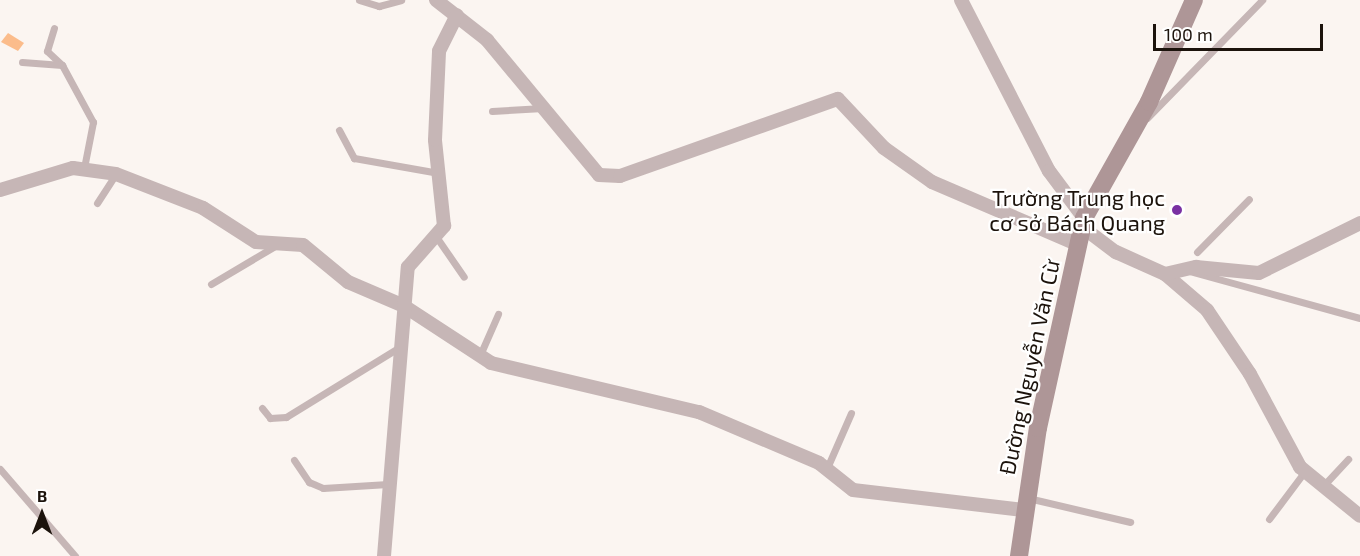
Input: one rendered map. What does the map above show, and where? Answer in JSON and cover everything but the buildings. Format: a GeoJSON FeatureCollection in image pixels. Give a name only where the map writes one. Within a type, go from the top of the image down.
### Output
{"type":"FeatureCollection","features":[{"type":"Feature","properties":{"kind":"street"},"geometry":{"type":"LineString","coordinates":[[436,0],[487,40],[544,108],[591,170],[609,178],[838,99],[884,148],[932,182],[1083,230],[1116,252],[1165,274],[1214,318],[1305,471],[1358,510]]}},
{"type":"Feature","properties":{"kind":"street"},"geometry":{"type":"LineString","coordinates":[[961,0],[1049,171],[1083,230]]}},
{"type":"Feature","properties":{"kind":"street","name":"Đường Nguyễn Văn Cừ"},"geometry":{"type":"LineString","coordinates":[[1019,556],[1025,504],[1083,230],[1127,136],[1149,102],[1194,0]]}},
{"type":"Feature","properties":{"kind":"street"},"geometry":{"type":"LineString","coordinates":[[384,556],[400,347],[410,260],[437,238],[445,217],[435,140],[440,51],[457,15]]}},
{"type":"Feature","properties":{"kind":"street"},"geometry":{"type":"LineString","coordinates":[[0,189],[49,172],[84,168],[116,174],[203,208],[256,242],[274,246],[303,245],[348,282],[404,306],[479,358],[510,370],[699,412],[827,468],[853,490],[1025,504]]}},
{"type":"Feature","properties":{"kind":"street"},"geometry":{"type":"LineString","coordinates":[[1165,274],[1188,266],[1259,273],[1360,223]]}},
{"type":"Feature","properties":{"kind":"lane"},"geometry":{"type":"LineString","coordinates":[[359,0],[379,6],[400,0]]}},
{"type":"Feature","properties":{"kind":"lane"},"geometry":{"type":"LineString","coordinates":[[1127,136],[1200,69],[1262,0]]}},
{"type":"Feature","properties":{"kind":"lane"},"geometry":{"type":"LineString","coordinates":[[54,28],[47,51],[62,65],[91,114],[84,168]]}},
{"type":"Feature","properties":{"kind":"lane"},"geometry":{"type":"LineString","coordinates":[[22,62],[62,65]]}},
{"type":"Feature","properties":{"kind":"lane"},"geometry":{"type":"LineString","coordinates":[[492,111],[544,108]]}},
{"type":"Feature","properties":{"kind":"lane"},"geometry":{"type":"LineString","coordinates":[[339,130],[354,158],[439,173]]}},
{"type":"Feature","properties":{"kind":"lane"},"geometry":{"type":"LineString","coordinates":[[97,203],[116,174]]}},
{"type":"Feature","properties":{"kind":"lane"},"geometry":{"type":"LineString","coordinates":[[1197,252],[1249,199]]}},
{"type":"Feature","properties":{"kind":"lane"},"geometry":{"type":"LineString","coordinates":[[437,238],[464,277]]}},
{"type":"Feature","properties":{"kind":"lane"},"geometry":{"type":"LineString","coordinates":[[212,284],[274,246]]}},
{"type":"Feature","properties":{"kind":"lane"},"geometry":{"type":"LineString","coordinates":[[1188,266],[1360,318]]}},
{"type":"Feature","properties":{"kind":"lane"},"geometry":{"type":"LineString","coordinates":[[479,358],[498,314]]}},
{"type":"Feature","properties":{"kind":"lane"},"geometry":{"type":"LineString","coordinates":[[262,408],[270,418],[286,417],[400,347]]}},
{"type":"Feature","properties":{"kind":"lane"},"geometry":{"type":"LineString","coordinates":[[827,468],[851,413]]}},
{"type":"Feature","properties":{"kind":"lane"},"geometry":{"type":"LineString","coordinates":[[1323,486],[1348,459]]}},
{"type":"Feature","properties":{"kind":"lane"},"geometry":{"type":"LineString","coordinates":[[294,460],[309,482],[323,488],[388,484]]}},
{"type":"Feature","properties":{"kind":"lane"},"geometry":{"type":"LineString","coordinates":[[0,469],[75,556]]}},
{"type":"Feature","properties":{"kind":"lane"},"geometry":{"type":"LineString","coordinates":[[1269,519],[1305,471]]}},
{"type":"Feature","properties":{"kind":"lane"},"geometry":{"type":"LineString","coordinates":[[1025,504],[1130,522]]}},
{"type":"Feature","properties":{"kind":"place","name":"Trường Trung học cơ sở Bách Quang"},"geometry":{"type":"Point","coordinates":[1177,210]}}]}
